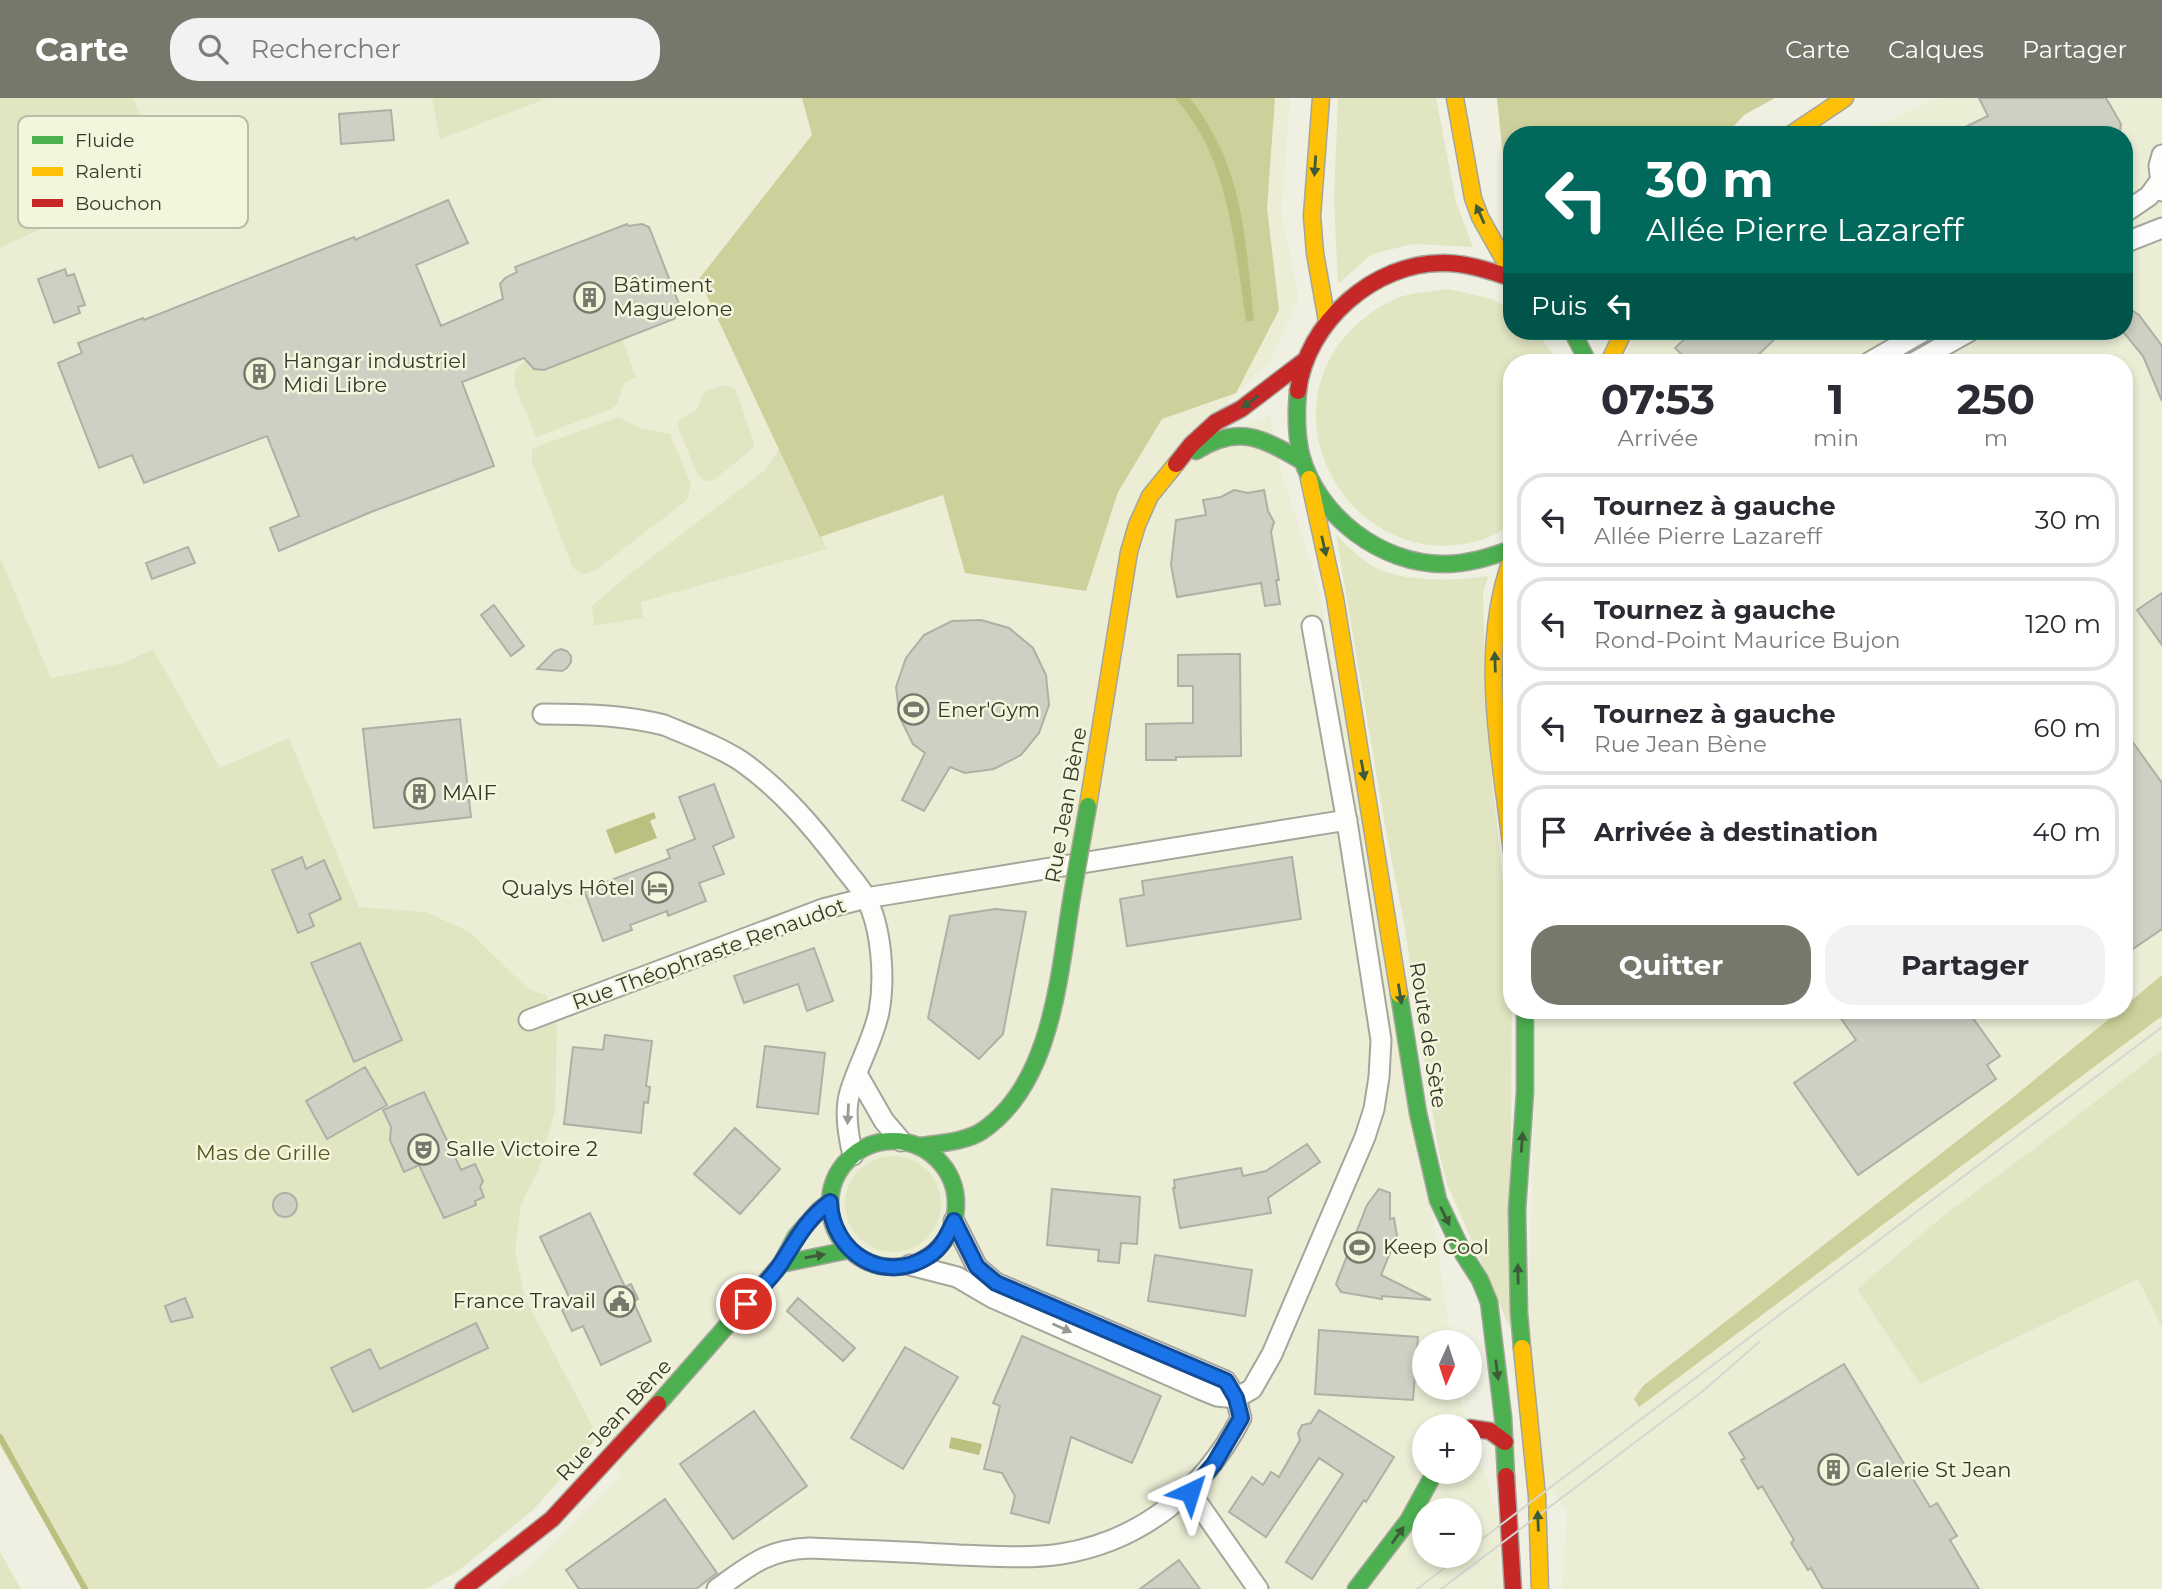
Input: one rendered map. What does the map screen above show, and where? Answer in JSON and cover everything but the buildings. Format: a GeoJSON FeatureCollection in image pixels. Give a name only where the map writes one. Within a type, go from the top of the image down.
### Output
{"type":"FeatureCollection","features":[{"type":"Feature","properties":{"kind":"main road"},"geometry":{"type":"LineString","coordinates":[[1321,98],[1312,216],[1326,321]]}},
{"type":"Feature","properties":{"kind":"main road"},"geometry":{"type":"LineString","coordinates":[[1455,98],[1473,198],[1503,259]]}},
{"type":"Feature","properties":{"kind":"main road"},"geometry":{"type":"LineString","coordinates":[[1803,126],[1845,98]]}},
{"type":"Feature","properties":{"kind":"main road"},"geometry":{"type":"LineString","coordinates":[[1503,274],[1476,266],[1434,263],[1394,272],[1357,292],[1326,321],[1304,360],[1296,393],[1295,428],[1309,479],[1331,513],[1362,540],[1399,558],[1439,565],[1480,561],[1503,553]]}},
{"type":"Feature","properties":{"kind":"main road","name":"Rue Jean Bène"},"geometry":{"type":"LineString","coordinates":[[954,1186],[981,1132],[1004,1113],[1038,1061],[1055,990],[1129,552],[1136,525],[1150,496],[1191,445],[1216,422],[1241,409],[1304,360]]}},
{"type":"Feature","properties":{"kind":"main road","name":"Rue Jean Bène"},"geometry":{"type":"LineString","coordinates":[[1168,472],[1217,438],[1249,436],[1302,461]]}},
{"type":"Feature","properties":{"kind":"main road","name":"Route de Sète"},"geometry":{"type":"LineString","coordinates":[[1309,479],[1337,611],[1418,1113],[1438,1200],[1489,1302],[1505,1442],[1513,1589]]}},
{"type":"Feature","properties":{"kind":"main road"},"geometry":{"type":"LineString","coordinates":[[1503,574],[1497,597],[1494,638],[1503,767]]}},
{"type":"Feature","properties":{"kind":"main road"},"geometry":{"type":"LineString","coordinates":[[1525,1019],[1525,1092],[1517,1235],[1519,1313],[1537,1496],[1540,1589]]}},
{"type":"Feature","properties":{"kind":"main road","name":"Rue Jean Bène"},"geometry":{"type":"LineString","coordinates":[[910,1144],[981,1132]]}},
{"type":"Feature","properties":{"kind":"main road"},"geometry":{"type":"LineString","coordinates":[[876,1143],[910,1144],[941,1163],[954,1186],[954,1221],[945,1240],[929,1256],[910,1265],[878,1265],[849,1250],[832,1223],[830,1202],[836,1175],[853,1155],[876,1143]]}},
{"type":"Feature","properties":{"kind":"main road","name":"Rue Jean Bène"},"geometry":{"type":"LineString","coordinates":[[463,1589],[552,1519],[676,1384],[781,1264],[796,1236],[819,1210],[830,1202]]}},
{"type":"Feature","properties":{"kind":"main road"},"geometry":{"type":"LineString","coordinates":[[781,1264],[849,1250]]}},
{"type":"Feature","properties":{"kind":"main road"},"geometry":{"type":"LineString","coordinates":[[1482,1429],[1494,1433],[1505,1442]]}},
{"type":"Feature","properties":{"kind":"main road"},"geometry":{"type":"LineString","coordinates":[[1356,1589],[1408,1521],[1429,1484]]}},
{"type":"Feature","properties":{"kind":"street"},"geometry":{"type":"LineString","coordinates":[[2133,208],[2161,186],[2162,155]]}},
{"type":"Feature","properties":{"kind":"street"},"geometry":{"type":"LineString","coordinates":[[2133,239],[2162,228]]}},
{"type":"Feature","properties":{"kind":"street"},"geometry":{"type":"LineString","coordinates":[[1884,354],[1908,340]]}},
{"type":"Feature","properties":{"kind":"street"},"geometry":{"type":"LineString","coordinates":[[1929,354],[1954,340]]}},
{"type":"Feature","properties":{"kind":"street"},"geometry":{"type":"LineString","coordinates":[[1236,1398],[1252,1389],[1272,1354],[1365,1137],[1374,1109],[1379,1077],[1381,1040],[1347,820],[1312,626]]}},
{"type":"Feature","properties":{"kind":"street"},"geometry":{"type":"LineString","coordinates":[[543,714],[605,714],[664,724],[739,760],[783,795],[822,838],[866,898],[876,928],[882,966],[882,993],[878,1014],[849,1094],[847,1130],[853,1155]]}},
{"type":"Feature","properties":{"kind":"street","name":"Rue Théophraste Renaudot"},"geometry":{"type":"LineString","coordinates":[[529,1020],[822,909],[866,898],[1347,820]]}},
{"type":"Feature","properties":{"kind":"street"},"geometry":{"type":"LineString","coordinates":[[858,1074],[884,1121],[910,1144]]}},
{"type":"Feature","properties":{"kind":"street"},"geometry":{"type":"LineString","coordinates":[[954,1221],[968,1253],[985,1276],[1032,1306]]}},
{"type":"Feature","properties":{"kind":"street"},"geometry":{"type":"LineString","coordinates":[[717,1589],[768,1555],[787,1549],[1015,1557],[1060,1554],[1094,1546],[1129,1532],[1190,1492],[1214,1464],[1241,1418],[1236,1398],[1226,1381],[1032,1306],[993,1298],[957,1277],[910,1265]]}},
{"type":"Feature","properties":{"kind":"street"},"geometry":{"type":"LineString","coordinates":[[1190,1492],[1258,1589]]}},
{"type":"Feature","properties":{"kind":"shaded area"},"geometry":{"type":"Polygon","coordinates":[[[0,98],[1290,98],[1281,214],[1299,297],[1269,362],[1236,393],[1192,444],[1270,416],[1281,471],[1319,589],[1406,1032],[1449,1330],[1412,1330],[1412,1400],[1461,1400],[1465,1414],[1412,1414],[1412,1484],[1482,1484],[1482,1468],[1497,1512],[1502,1589],[498,1589],[535,1563],[622,1476],[598,1437],[525,1298],[515,1250],[521,1204],[539,1169],[546,995],[528,989],[470,932],[426,912],[359,907],[289,738],[0,910],[0,98]]]}},
{"type":"Feature","properties":{"kind":"shaded area"},"geometry":{"type":"Polygon","coordinates":[[[802,98],[1275,98],[1267,208],[1279,310],[1236,393],[1162,419],[1118,492],[1086,591],[965,573],[943,495],[820,537],[699,279],[812,135],[802,98]]]}},
{"type":"Feature","properties":{"kind":"shaded area"},"geometry":{"type":"Polygon","coordinates":[[[1175,98],[1190,98],[1208,124],[1232,177],[1244,232],[1254,321],[1246,321],[1233,233],[1218,175],[1208,148],[1175,98]]]}},
{"type":"Feature","properties":{"kind":"shaded area"},"geometry":{"type":"Polygon","coordinates":[[[1497,98],[1775,98],[1744,115],[1734,126],[1503,126],[1503,157],[1497,98]]]}},
{"type":"Feature","properties":{"kind":"shaded area"},"geometry":{"type":"Polygon","coordinates":[[[1938,98],[2162,98],[2162,1050],[1943,1216],[1857,1289],[1920,1383],[2139,1279],[2162,1328],[2162,1589],[1562,1589],[1567,1510],[1545,1482],[1528,1329],[1537,1019],[2133,1019],[2133,354],[1626,354],[1632,340],[2133,340],[2133,126],[1878,126],[1938,98]]]}},
{"type":"Feature","properties":{"kind":"shaded area"},"geometry":{"type":"Polygon","coordinates":[[[654,812],[656,818],[650,821],[657,838],[615,854],[606,830],[654,812]]]}},
{"type":"Feature","properties":{"kind":"shaded area"},"geometry":{"type":"Polygon","coordinates":[[[2162,975],[2162,1016],[1639,1407],[1634,1399],[1643,1386],[2011,1099],[2109,1019],[2133,1019],[2133,999],[2162,975]]]}},
{"type":"Feature","properties":{"kind":"shaded area"},"geometry":{"type":"Polygon","coordinates":[[[951,1437],[982,1444],[979,1455],[949,1448],[951,1437]]]}},
{"type":"Feature","properties":{"kind":"green space"},"geometry":{"type":"Polygon","coordinates":[[[0,98],[133,98],[140,116],[18,116],[18,228],[42,228],[0,248],[0,98]]]}},
{"type":"Feature","properties":{"kind":"green space"},"geometry":{"type":"Polygon","coordinates":[[[432,98],[548,98],[440,139],[432,98]]]}},
{"type":"Feature","properties":{"kind":"green space"},"geometry":{"type":"Polygon","coordinates":[[[1338,98],[1436,98],[1456,202],[1473,247],[1413,244],[1372,254],[1338,284],[1334,200],[1338,98]]]}},
{"type":"Feature","properties":{"kind":"green space"},"geometry":{"type":"Polygon","coordinates":[[[1449,289],[1492,299],[1503,306],[1503,340],[1543,340],[1553,354],[1503,354],[1503,529],[1484,539],[1439,546],[1398,537],[1363,515],[1336,484],[1320,447],[1316,406],[1327,366],[1359,323],[1392,300],[1417,293],[1449,289]]]}},
{"type":"Feature","properties":{"kind":"green space"},"geometry":{"type":"Polygon","coordinates":[[[622,339],[636,377],[624,383],[617,404],[611,409],[536,437],[515,386],[514,371],[528,358],[534,369],[544,370],[622,339]]]}},
{"type":"Feature","properties":{"kind":"green space"},"geometry":{"type":"Polygon","coordinates":[[[723,385],[736,390],[754,443],[753,448],[714,480],[705,481],[698,476],[678,427],[679,420],[697,409],[704,392],[723,385]]]}},
{"type":"Feature","properties":{"kind":"green space"},"geometry":{"type":"Polygon","coordinates":[[[619,417],[639,428],[670,434],[691,484],[687,500],[596,570],[583,575],[573,568],[531,459],[533,448],[619,417]]]}},
{"type":"Feature","properties":{"kind":"green space"},"geometry":{"type":"Polygon","coordinates":[[[779,449],[827,549],[641,602],[643,618],[594,626],[592,606],[764,471],[779,449]]]}},
{"type":"Feature","properties":{"kind":"green space"},"geometry":{"type":"Polygon","coordinates":[[[1336,535],[1369,564],[1395,575],[1427,579],[1488,576],[1483,594],[1487,731],[1503,884],[1503,1019],[1512,1019],[1510,1328],[1447,1184],[1438,1148],[1404,923],[1336,535]]]}},
{"type":"Feature","properties":{"kind":"green space","name":"Mas de Grille"},"geometry":{"type":"Polygon","coordinates":[[[0,558],[51,678],[124,663],[153,649],[220,768],[289,738],[359,907],[426,912],[470,932],[528,989],[546,995],[557,1027],[555,1110],[539,1169],[521,1204],[515,1250],[525,1298],[598,1437],[532,1511],[458,1571],[426,1589],[83,1589],[0,1446],[0,558]]]}},
{"type":"Feature","properties":{"kind":"green space"},"geometry":{"type":"Polygon","coordinates":[[[2162,1050],[2162,1328],[2138,1279],[1920,1384],[1857,1289],[1943,1216],[2162,1050]]]}},
{"type":"Feature","properties":{"kind":"green space"},"geometry":{"type":"Polygon","coordinates":[[[893,1156],[912,1159],[927,1170],[938,1185],[941,1204],[938,1223],[927,1238],[912,1249],[893,1252],[874,1249],[859,1238],[848,1223],[845,1204],[848,1185],[859,1170],[874,1159],[893,1156]]]}},
{"type":"Feature","properties":{"kind":"green space"},"geometry":{"type":"Polygon","coordinates":[[[0,1552],[21,1589],[0,1589],[0,1552]]]}},
{"type":"Feature","properties":{"kind":"waterway"},"geometry":{"type":"LineString","coordinates":[[0,1437],[85,1589]]}},
{"type":"Feature","properties":{"kind":"tram line"},"geometry":{"type":"LineString","coordinates":[[1482,1539],[2162,1027]]}},
{"type":"Feature","properties":{"kind":"tram line"},"geometry":{"type":"LineString","coordinates":[[1441,1589],[1703,1391],[1759,1342]]}},
{"type":"Feature","properties":{"kind":"tram line"},"geometry":{"type":"LineString","coordinates":[[1417,1589],[1444,1568]]}},
{"type":"Feature","properties":{"kind":"traffic: fast"},"geometry":{"type":"LineString","coordinates":[[1577,340],[1584,354]]}},
{"type":"Feature","properties":{"kind":"traffic: fast"},"geometry":{"type":"LineString","coordinates":[[1298,391],[1298,439],[1309,477],[1337,517],[1355,533],[1397,556],[1420,562],[1462,563],[1503,552]]}},
{"type":"Feature","properties":{"kind":"traffic: fast"},"geometry":{"type":"LineString","coordinates":[[1196,451],[1225,438],[1250,437],[1275,446],[1302,461]]}},
{"type":"Feature","properties":{"kind":"traffic: fast"},"geometry":{"type":"LineString","coordinates":[[1072,896],[1088,806]]}},
{"type":"Feature","properties":{"kind":"traffic: fast"},"geometry":{"type":"LineString","coordinates":[[920,1146],[960,1140],[982,1131],[1006,1110],[1024,1085],[1049,1024],[1057,992],[1072,896]]}},
{"type":"Feature","properties":{"kind":"traffic: fast"},"geometry":{"type":"LineString","coordinates":[[1399,994],[1418,1113],[1438,1200],[1489,1302],[1503,1417],[1506,1476]]}},
{"type":"Feature","properties":{"kind":"traffic: fast"},"geometry":{"type":"LineString","coordinates":[[1522,1348],[1517,1210],[1525,1092],[1525,1019]]}},
{"type":"Feature","properties":{"kind":"traffic: fast"},"geometry":{"type":"LineString","coordinates":[[893,1141],[917,1146],[938,1159],[951,1180],[956,1204],[951,1228],[938,1249],[917,1262],[893,1267],[869,1262],[848,1249],[835,1228],[830,1204],[835,1180],[848,1159],[869,1146],[893,1141]]}},
{"type":"Feature","properties":{"kind":"traffic: fast"},"geometry":{"type":"LineString","coordinates":[[658,1404],[781,1264],[796,1236],[819,1210],[830,1202]]}},
{"type":"Feature","properties":{"kind":"traffic: fast"},"geometry":{"type":"LineString","coordinates":[[781,1264],[849,1250]]}},
{"type":"Feature","properties":{"kind":"traffic: fast"},"geometry":{"type":"LineString","coordinates":[[1356,1589],[1408,1521],[1428,1484]]}},
{"type":"Feature","properties":{"kind":"traffic: slow"},"geometry":{"type":"LineString","coordinates":[[1321,98],[1312,216],[1315,253],[1327,321]]}},
{"type":"Feature","properties":{"kind":"traffic: slow"},"geometry":{"type":"LineString","coordinates":[[1455,98],[1473,198],[1480,217],[1503,258]]}},
{"type":"Feature","properties":{"kind":"traffic: slow"},"geometry":{"type":"LineString","coordinates":[[1803,126],[1845,98]]}},
{"type":"Feature","properties":{"kind":"traffic: slow"},"geometry":{"type":"LineString","coordinates":[[1613,354],[1620,340]]}},
{"type":"Feature","properties":{"kind":"traffic: slow"},"geometry":{"type":"LineString","coordinates":[[1088,806],[1129,552],[1150,496],[1176,464]]}},
{"type":"Feature","properties":{"kind":"traffic: slow"},"geometry":{"type":"LineString","coordinates":[[1309,479],[1335,598],[1399,994]]}},
{"type":"Feature","properties":{"kind":"traffic: slow"},"geometry":{"type":"LineString","coordinates":[[1503,590],[1496,629],[1494,666],[1503,781]]}},
{"type":"Feature","properties":{"kind":"traffic: slow"},"geometry":{"type":"LineString","coordinates":[[1522,1348],[1537,1496],[1540,1589]]}},
{"type":"Feature","properties":{"kind":"traffic: jam"},"geometry":{"type":"LineString","coordinates":[[1298,391],[1314,342],[1329,320],[1369,285],[1418,265],[1444,263],[1470,266],[1503,275]]}},
{"type":"Feature","properties":{"kind":"traffic: jam"},"geometry":{"type":"LineString","coordinates":[[1176,464],[1191,445],[1216,422],[1241,409],[1304,361]]}},
{"type":"Feature","properties":{"kind":"traffic: jam"},"geometry":{"type":"LineString","coordinates":[[463,1589],[552,1519],[658,1404]]}},
{"type":"Feature","properties":{"kind":"traffic: jam"},"geometry":{"type":"LineString","coordinates":[[1482,1430],[1490,1431],[1505,1442]]}},
{"type":"Feature","properties":{"kind":"traffic: jam"},"geometry":{"type":"LineString","coordinates":[[1506,1476],[1513,1589]]}},
{"type":"Feature","properties":{"kind":"place","name":"Bâtiment Maguelone"},"geometry":{"type":"Point","coordinates":[590,297]}},
{"type":"Feature","properties":{"kind":"place","name":"Hangar industriel Midi Libre"},"geometry":{"type":"Point","coordinates":[260,373]}},
{"type":"Feature","properties":{"kind":"place","name":"Ener'Gym"},"geometry":{"type":"Point","coordinates":[914,710]}},
{"type":"Feature","properties":{"kind":"place","name":"MAIF"},"geometry":{"type":"Point","coordinates":[419,793]}},
{"type":"Feature","properties":{"kind":"place","name":"Qualys Hôtel"},"geometry":{"type":"Point","coordinates":[658,888]}},
{"type":"Feature","properties":{"kind":"place","name":"Salle Victoire 2"},"geometry":{"type":"Point","coordinates":[423,1149]}},
{"type":"Feature","properties":{"kind":"place","name":"Keep Cool"},"geometry":{"type":"Point","coordinates":[1360,1247]}},
{"type":"Feature","properties":{"kind":"place","name":"France Travail"},"geometry":{"type":"Point","coordinates":[619,1301]}},
{"type":"Feature","properties":{"kind":"place","name":"Galerie St Jean"},"geometry":{"type":"Point","coordinates":[1833,1470]}},
{"type":"Feature","properties":{"kind":"route"},"geometry":{"type":"LineString","coordinates":[[746,1304],[781,1264],[796,1236],[819,1210],[830,1202],[832,1223],[842,1242],[863,1259],[878,1265],[910,1265],[929,1256],[945,1240],[954,1221],[977,1267],[996,1283],[1226,1381],[1236,1398],[1241,1418],[1214,1464],[1190,1492]]}}]}
